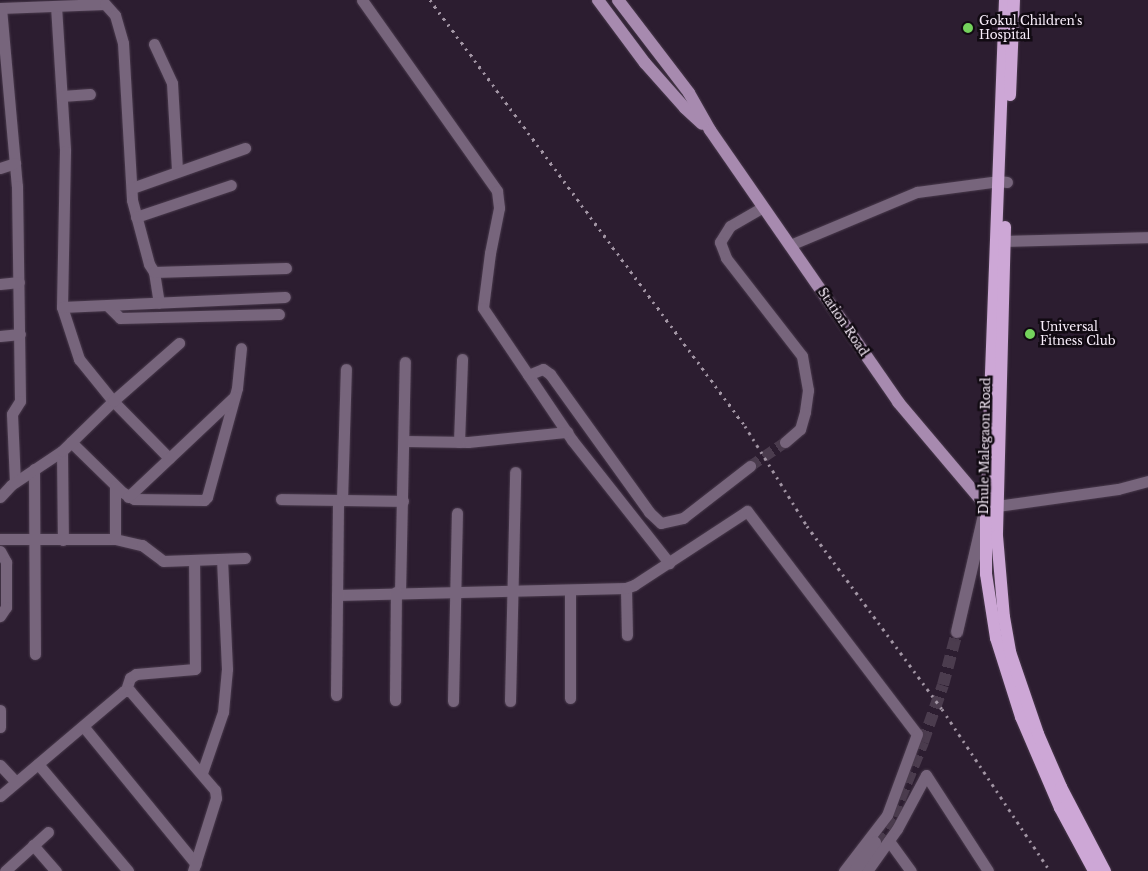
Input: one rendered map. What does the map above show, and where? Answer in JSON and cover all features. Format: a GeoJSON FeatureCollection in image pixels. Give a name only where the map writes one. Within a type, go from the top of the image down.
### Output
{"type":"FeatureCollection","features":[{"type":"Feature","properties":{"kind":"main road","name":"Station Road"},"geometry":{"type":"LineString","coordinates":[[598,0],[645,63],[684,108],[710,130]]}},
{"type":"Feature","properties":{"kind":"main road","name":"Station Road"},"geometry":{"type":"LineString","coordinates":[[618,0],[689,93],[710,130],[898,402],[992,506]]}},
{"type":"Feature","properties":{"kind":"main road"},"geometry":{"type":"LineString","coordinates":[[1003,181],[1005,0]]}},
{"type":"Feature","properties":{"kind":"main road","name":"Dhule Malegaon Road"},"geometry":{"type":"LineString","coordinates":[[1014,0],[1000,241],[992,506],[986,574],[996,638],[1021,717],[1060,808],[1094,871]]}},
{"type":"Feature","properties":{"kind":"main road","name":"Dhule Malegaon Road"},"geometry":{"type":"LineString","coordinates":[[992,506],[998,545],[1004,617],[1010,652],[1038,734],[1061,787],[1105,871]]}},
{"type":"Feature","properties":{"kind":"street"},"geometry":{"type":"LineString","coordinates":[[362,0],[497,191],[499,208],[490,253],[483,308],[567,432],[669,563]]}},
{"type":"Feature","properties":{"kind":"street"},"geometry":{"type":"LineString","coordinates":[[15,482],[12,414],[20,401],[19,282],[15,163],[0,8],[105,4],[115,15],[123,43],[132,188],[136,217],[149,264],[154,272],[158,303]]}},
{"type":"Feature","properties":{"kind":"street"},"geometry":{"type":"LineString","coordinates":[[56,6],[65,157],[62,307],[77,356],[114,401],[169,458]]}},
{"type":"Feature","properties":{"kind":"street"},"geometry":{"type":"LineString","coordinates":[[154,44],[172,83],[177,171]]}},
{"type":"Feature","properties":{"kind":"street"},"geometry":{"type":"LineString","coordinates":[[62,96],[90,94]]}},
{"type":"Feature","properties":{"kind":"street"},"geometry":{"type":"LineString","coordinates":[[132,188],[245,148]]}},
{"type":"Feature","properties":{"kind":"street"},"geometry":{"type":"LineString","coordinates":[[0,168],[15,163]]}},
{"type":"Feature","properties":{"kind":"street"},"geometry":{"type":"LineString","coordinates":[[790,245],[917,192],[1003,181]]}},
{"type":"Feature","properties":{"kind":"street"},"geometry":{"type":"LineString","coordinates":[[136,217],[231,185]]}},
{"type":"Feature","properties":{"kind":"street"},"geometry":{"type":"LineString","coordinates":[[763,207],[730,226],[720,242],[726,258],[802,356],[808,390],[806,412],[800,429],[785,442]]}},
{"type":"Feature","properties":{"kind":"street"},"geometry":{"type":"LineString","coordinates":[[1000,241],[1148,237]]}},
{"type":"Feature","properties":{"kind":"street"},"geometry":{"type":"LineString","coordinates":[[154,272],[286,268]]}},
{"type":"Feature","properties":{"kind":"street"},"geometry":{"type":"LineString","coordinates":[[0,284],[19,282]]}},
{"type":"Feature","properties":{"kind":"street"},"geometry":{"type":"LineString","coordinates":[[62,307],[285,297]]}},
{"type":"Feature","properties":{"kind":"street"},"geometry":{"type":"LineString","coordinates":[[107,305],[120,318],[279,314]]}},
{"type":"Feature","properties":{"kind":"street"},"geometry":{"type":"LineString","coordinates":[[0,336],[20,334]]}},
{"type":"Feature","properties":{"kind":"street"},"geometry":{"type":"LineString","coordinates":[[0,497],[15,482],[66,446],[180,343]]}},
{"type":"Feature","properties":{"kind":"street"},"geometry":{"type":"LineString","coordinates":[[66,446],[128,497],[139,500],[204,500],[207,497],[235,396],[242,348]]}},
{"type":"Feature","properties":{"kind":"street"},"geometry":{"type":"LineString","coordinates":[[459,442],[462,359]]}},
{"type":"Feature","properties":{"kind":"street"},"geometry":{"type":"LineString","coordinates":[[395,700],[405,441],[405,362]]}},
{"type":"Feature","properties":{"kind":"street"},"geometry":{"type":"LineString","coordinates":[[336,695],[337,595],[346,369]]}},
{"type":"Feature","properties":{"kind":"street"},"geometry":{"type":"LineString","coordinates":[[528,375],[543,369],[550,374],[649,512],[661,523],[683,518],[750,466]]}},
{"type":"Feature","properties":{"kind":"street"},"geometry":{"type":"LineString","coordinates":[[128,497],[235,396]]}},
{"type":"Feature","properties":{"kind":"street"},"geometry":{"type":"LineString","coordinates":[[405,441],[459,442],[567,432]]}},
{"type":"Feature","properties":{"kind":"street"},"geometry":{"type":"LineString","coordinates":[[63,540],[66,446]]}},
{"type":"Feature","properties":{"kind":"street"},"geometry":{"type":"LineString","coordinates":[[34,469],[35,654]]}},
{"type":"Feature","properties":{"kind":"street"},"geometry":{"type":"LineString","coordinates":[[510,701],[515,472]]}},
{"type":"Feature","properties":{"kind":"street"},"geometry":{"type":"LineString","coordinates":[[957,632],[992,506],[1118,489],[1148,481]]}},
{"type":"Feature","properties":{"kind":"street"},"geometry":{"type":"LineString","coordinates":[[115,539],[116,486]]}},
{"type":"Feature","properties":{"kind":"street"},"geometry":{"type":"LineString","coordinates":[[280,499],[403,501]]}},
{"type":"Feature","properties":{"kind":"street"},"geometry":{"type":"LineString","coordinates":[[337,595],[398,592],[626,588],[634,586],[747,511],[917,734],[887,814],[844,871]]}},
{"type":"Feature","properties":{"kind":"street"},"geometry":{"type":"LineString","coordinates":[[453,701],[457,513]]}},
{"type":"Feature","properties":{"kind":"street"},"geometry":{"type":"LineString","coordinates":[[0,539],[115,539],[142,545],[163,561],[245,558]]}},
{"type":"Feature","properties":{"kind":"street"},"geometry":{"type":"LineString","coordinates":[[0,551],[6,562],[6,607],[0,616]]}},
{"type":"Feature","properties":{"kind":"street"},"geometry":{"type":"LineString","coordinates":[[202,773],[223,712],[226,669],[222,559]]}},
{"type":"Feature","properties":{"kind":"street"},"geometry":{"type":"LineString","coordinates":[[0,796],[126,690],[130,678],[136,674],[195,669],[194,560]]}},
{"type":"Feature","properties":{"kind":"street"},"geometry":{"type":"LineString","coordinates":[[626,588],[627,635]]}},
{"type":"Feature","properties":{"kind":"street"},"geometry":{"type":"LineString","coordinates":[[570,590],[570,698]]}},
{"type":"Feature","properties":{"kind":"street"},"geometry":{"type":"LineString","coordinates":[[126,690],[133,693],[213,786],[216,794],[194,867]]}},
{"type":"Feature","properties":{"kind":"street"},"geometry":{"type":"LineString","coordinates":[[0,710],[0,727]]}},
{"type":"Feature","properties":{"kind":"street"},"geometry":{"type":"LineString","coordinates":[[83,726],[194,867]]}},
{"type":"Feature","properties":{"kind":"street"},"geometry":{"type":"LineString","coordinates":[[0,764],[16,782]]}},
{"type":"Feature","properties":{"kind":"street"},"geometry":{"type":"LineString","coordinates":[[38,764],[128,871]]}},
{"type":"Feature","properties":{"kind":"street"},"geometry":{"type":"LineString","coordinates":[[867,871],[889,841],[926,774],[988,871]]}},
{"type":"Feature","properties":{"kind":"street"},"geometry":{"type":"LineString","coordinates":[[5,871],[48,832]]}},
{"type":"Feature","properties":{"kind":"street"},"geometry":{"type":"LineString","coordinates":[[889,841],[911,871]]}},
{"type":"Feature","properties":{"kind":"street"},"geometry":{"type":"LineString","coordinates":[[856,871],[875,842]]}},
{"type":"Feature","properties":{"kind":"street"},"geometry":{"type":"LineString","coordinates":[[33,845],[56,871]]}},
{"type":"Feature","properties":{"kind":"tunnel"},"geometry":{"type":"LineString","coordinates":[[750,466],[785,442]]}},
{"type":"Feature","properties":{"kind":"tunnel"},"geometry":{"type":"LineString","coordinates":[[875,842],[893,816],[923,742],[943,685],[957,632]]}},
{"type":"Feature","properties":{"kind":"railway"},"geometry":{"type":"LineString","coordinates":[[430,0],[745,426],[807,526],[942,709],[1050,871]]}},
{"type":"Feature","properties":{"kind":"place","name":"Gokul Children's Hospital"},"geometry":{"type":"Point","coordinates":[968,28]}},
{"type":"Feature","properties":{"kind":"place","name":"Universal Fitness Club"},"geometry":{"type":"Point","coordinates":[1030,334]}}]}
